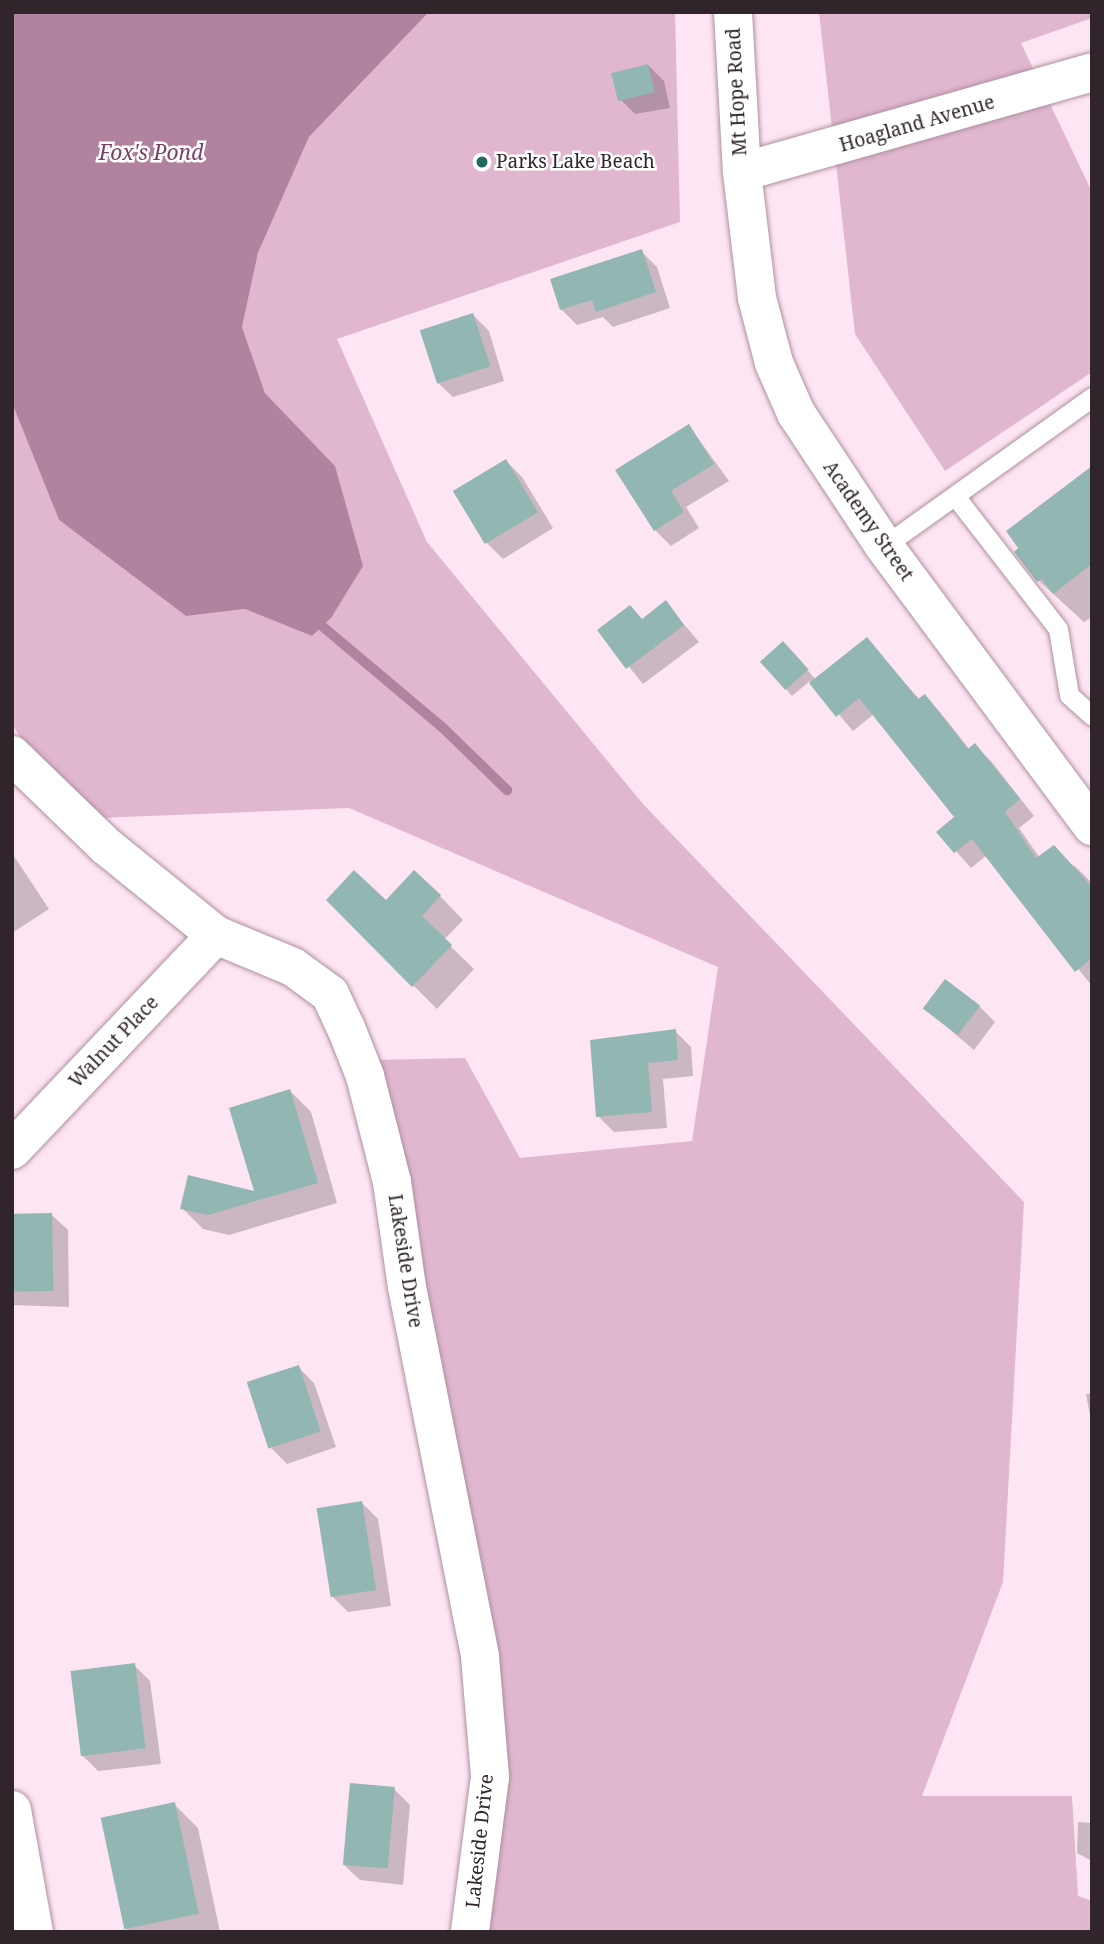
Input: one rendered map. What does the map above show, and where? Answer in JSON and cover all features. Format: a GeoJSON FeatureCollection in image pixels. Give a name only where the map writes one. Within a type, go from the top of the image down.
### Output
{"type":"FeatureCollection","features":[{"type":"Feature","properties":{"kind":"street","name":"Mt Hope Road"},"geometry":{"type":"LineString","coordinates":[[733,12],[742,172]]}},
{"type":"Feature","properties":{"kind":"street","name":"Hoagland Avenue"},"geometry":{"type":"LineString","coordinates":[[742,172],[1092,72]]}},
{"type":"Feature","properties":{"kind":"street","name":"Academy Street"},"geometry":{"type":"LineString","coordinates":[[742,172],[757,298],[774,363],[796,413],[884,546],[1092,826]]}},
{"type":"Feature","properties":{"kind":"street","name":"Lakeside Drive"},"geometry":{"type":"LineString","coordinates":[[12,755],[106,846],[216,935],[293,967],[330,994],[365,1076],[392,1182],[407,1287],[480,1657],[489,1777],[470,1932]]}},
{"type":"Feature","properties":{"kind":"street","name":"Walnut Place"},"geometry":{"type":"LineString","coordinates":[[12,1150],[216,935]]}},
{"type":"Feature","properties":{"kind":"street"},"geometry":{"type":"LineString","coordinates":[[12,1810],[34,1932]]}},
{"type":"Feature","properties":{"kind":"lane"},"geometry":{"type":"LineString","coordinates":[[884,546],[1092,397]]}},
{"type":"Feature","properties":{"kind":"lane"},"geometry":{"type":"LineString","coordinates":[[955,496],[1058,629],[1069,695],[1092,716]]}},
{"type":"Feature","properties":{"kind":"shaded area"},"geometry":{"type":"Polygon","coordinates":[[[429,12],[675,12],[680,222],[337,339],[427,542],[643,804],[1024,1202],[1003,1582],[922,1796],[1072,1796],[1078,1896],[1092,1901],[1092,1932],[483,1932],[490,1868],[374,1060],[465,1058],[520,1158],[692,1141],[718,967],[349,808],[74,819],[12,724],[12,403],[59,520],[186,616],[245,609],[312,636],[331,618],[335,466],[265,393],[242,327],[258,253],[309,137],[429,12]]]}},
{"type":"Feature","properties":{"kind":"shaded area"},"geometry":{"type":"Polygon","coordinates":[[[819,12],[1092,12],[1092,18],[1021,43],[1092,192],[1092,372],[945,471],[855,334],[819,12]]]}},
{"type":"Feature","properties":{"kind":"water","name":"Fox's Pond"},"geometry":{"type":"Polygon","coordinates":[[[12,12],[429,12],[309,137],[258,253],[242,327],[265,393],[335,466],[363,566],[331,618],[312,636],[245,609],[186,616],[59,520],[12,403],[12,12]]]}},
{"type":"Feature","properties":{"kind":"building"},"geometry":{"type":"Polygon","coordinates":[[[648,64],[655,92],[618,101],[611,73],[648,64]]]}},
{"type":"Feature","properties":{"kind":"building"},"geometry":{"type":"Polygon","coordinates":[[[642,249],[656,292],[596,312],[592,300],[560,310],[550,279],[642,249]]]}},
{"type":"Feature","properties":{"kind":"building"},"geometry":{"type":"Polygon","coordinates":[[[473,313],[490,366],[437,384],[420,330],[473,313]]]}},
{"type":"Feature","properties":{"kind":"building"},"geometry":{"type":"Polygon","coordinates":[[[689,424],[714,464],[671,491],[684,512],[654,531],[615,470],[689,424]]]}},
{"type":"Feature","properties":{"kind":"building"},"geometry":{"type":"Polygon","coordinates":[[[506,459],[538,512],[485,544],[453,491],[506,459]]]}},
{"type":"Feature","properties":{"kind":"building"},"geometry":{"type":"Polygon","coordinates":[[[1092,466],[1092,564],[1053,594],[1042,579],[1037,582],[1014,552],[1018,548],[1006,531],[1092,466]]]}},
{"type":"Feature","properties":{"kind":"building"},"geometry":{"type":"Polygon","coordinates":[[[666,600],[684,625],[626,669],[597,630],[630,605],[642,619],[666,600]]]}},
{"type":"Feature","properties":{"kind":"building"},"geometry":{"type":"Polygon","coordinates":[[[867,637],[918,699],[925,694],[968,749],[975,743],[1020,799],[1005,812],[1036,858],[1054,845],[1092,887],[1092,958],[1075,972],[972,839],[954,853],[936,832],[954,817],[859,698],[836,717],[809,683],[867,637]]]}},
{"type":"Feature","properties":{"kind":"building"},"geometry":{"type":"Polygon","coordinates":[[[783,641],[808,669],[785,690],[760,662],[783,641]]]}},
{"type":"Feature","properties":{"kind":"building"},"geometry":{"type":"Polygon","coordinates":[[[354,870],[386,900],[414,870],[441,895],[422,916],[452,945],[412,987],[326,900],[354,870]]]}},
{"type":"Feature","properties":{"kind":"building"},"geometry":{"type":"Polygon","coordinates":[[[945,979],[980,1005],[958,1035],[923,1009],[945,979]]]}},
{"type":"Feature","properties":{"kind":"building"},"geometry":{"type":"Polygon","coordinates":[[[676,1029],[678,1060],[648,1063],[652,1112],[596,1117],[590,1040],[676,1029]]]}},
{"type":"Feature","properties":{"kind":"building"},"geometry":{"type":"Polygon","coordinates":[[[290,1089],[318,1183],[208,1215],[180,1209],[188,1175],[254,1191],[229,1108],[290,1089]]]}},
{"type":"Feature","properties":{"kind":"building"},"geometry":{"type":"Polygon","coordinates":[[[52,1213],[53,1291],[13,1292],[12,1214],[52,1213]]]}},
{"type":"Feature","properties":{"kind":"building"},"geometry":{"type":"Polygon","coordinates":[[[299,1365],[321,1432],[268,1449],[247,1382],[299,1365]]]}},
{"type":"Feature","properties":{"kind":"building"},"geometry":{"type":"Polygon","coordinates":[[[362,1501],[376,1590],[331,1597],[317,1508],[362,1501]]]}},
{"type":"Feature","properties":{"kind":"building"},"geometry":{"type":"Polygon","coordinates":[[[135,1663],[145,1748],[81,1756],[70,1671],[135,1663]]]}},
{"type":"Feature","properties":{"kind":"building"},"geometry":{"type":"Polygon","coordinates":[[[350,1783],[395,1787],[388,1869],[343,1865],[350,1783]]]}},
{"type":"Feature","properties":{"kind":"building"},"geometry":{"type":"Polygon","coordinates":[[[175,1802],[199,1914],[124,1929],[101,1818],[175,1802]]]}},
{"type":"Feature","properties":{"kind":"waterway"},"geometry":{"type":"LineString","coordinates":[[322,626],[442,727],[507,790]]}},
{"type":"Feature","properties":{"kind":"place","name":"Parks Lake Beach"},"geometry":{"type":"Point","coordinates":[482,162]}}]}
